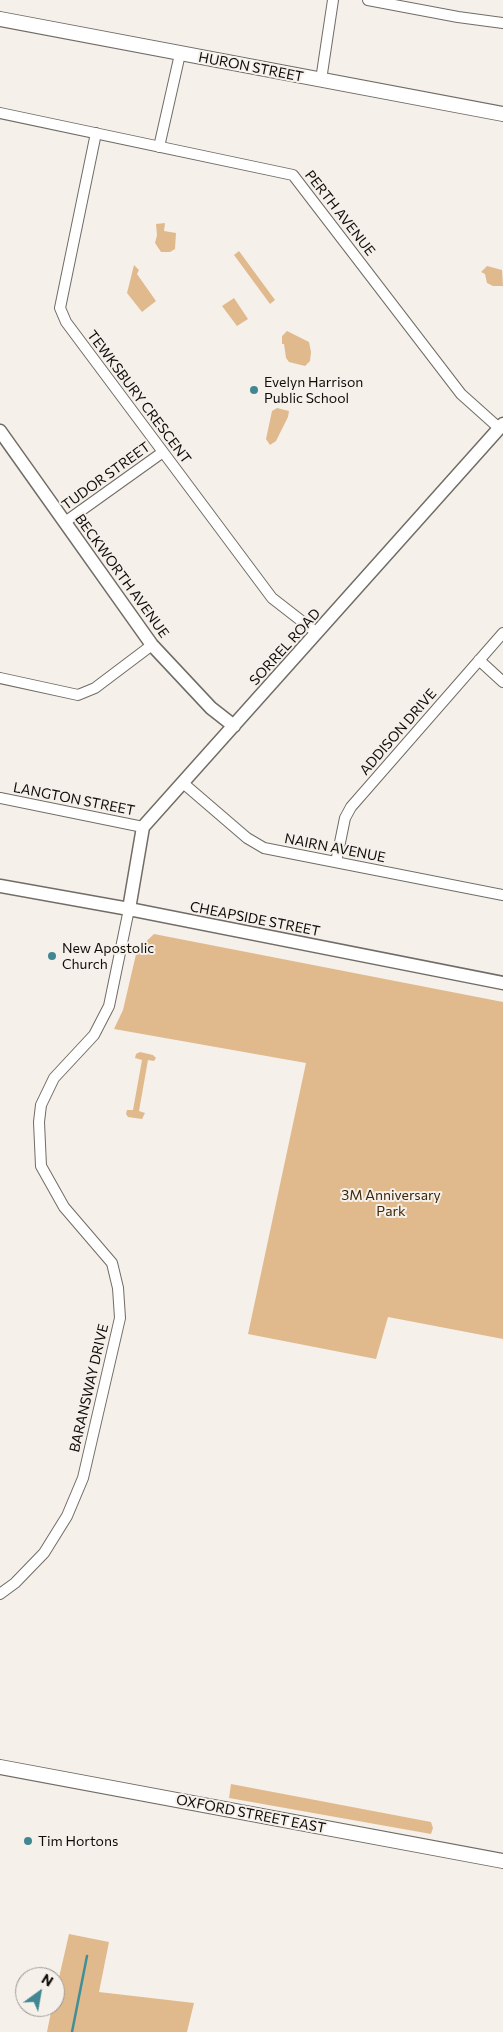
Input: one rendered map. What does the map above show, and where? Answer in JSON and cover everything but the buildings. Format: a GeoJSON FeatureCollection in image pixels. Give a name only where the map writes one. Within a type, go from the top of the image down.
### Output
{"type":"FeatureCollection","features":[{"type":"Feature","properties":{"kind":"main road","name":"HURON STREET"},"geometry":{"type":"LineString","coordinates":[[0,19],[503,114]]}},
{"type":"Feature","properties":{"kind":"main road","name":"OXFORD STREET EAST"},"geometry":{"type":"LineString","coordinates":[[0,1767],[503,1861]]}},
{"type":"Feature","properties":{"kind":"street"},"geometry":{"type":"LineString","coordinates":[[321,80],[333,0]]}},
{"type":"Feature","properties":{"kind":"street"},"geometry":{"type":"LineString","coordinates":[[368,0],[458,17],[503,23]]}},
{"type":"Feature","properties":{"kind":"street"},"geometry":{"type":"LineString","coordinates":[[159,147],[180,54]]}},
{"type":"Feature","properties":{"kind":"street","name":"PERTH AVENUE"},"geometry":{"type":"LineString","coordinates":[[0,113],[293,174],[461,394],[501,426]]}},
{"type":"Feature","properties":{"kind":"street","name":"TEWKSBURY CRESCENT"},"geometry":{"type":"LineString","coordinates":[[96,133],[60,308],[66,322],[272,598],[317,634]]}},
{"type":"Feature","properties":{"kind":"street","name":"SORREL ROAD"},"geometry":{"type":"LineString","coordinates":[[143,827],[501,426]]}},
{"type":"Feature","properties":{"kind":"street","name":"BECKWORTH AVENUE"},"geometry":{"type":"LineString","coordinates":[[0,432],[152,645],[211,708],[234,726]]}},
{"type":"Feature","properties":{"kind":"street","name":"TUDOR STREET"},"geometry":{"type":"LineString","coordinates":[[65,522],[163,452]]}},
{"type":"Feature","properties":{"kind":"street","name":"ADDISON DRIVE"},"geometry":{"type":"LineString","coordinates":[[336,862],[345,818],[351,807],[503,633]]}},
{"type":"Feature","properties":{"kind":"street"},"geometry":{"type":"LineString","coordinates":[[0,678],[78,694],[94,688],[152,645]]}},
{"type":"Feature","properties":{"kind":"street"},"geometry":{"type":"LineString","coordinates":[[479,660],[503,682]]}},
{"type":"Feature","properties":{"kind":"street","name":"NAIRN AVENUE"},"geometry":{"type":"LineString","coordinates":[[184,783],[247,838],[264,848],[503,895]]}},
{"type":"Feature","properties":{"kind":"street","name":"LANGTON STREET"},"geometry":{"type":"LineString","coordinates":[[0,798],[143,827]]}},
{"type":"Feature","properties":{"kind":"street"},"geometry":{"type":"LineString","coordinates":[[129,909],[143,827]]}},
{"type":"Feature","properties":{"kind":"street","name":"CHEAPSIDE STREET"},"geometry":{"type":"LineString","coordinates":[[0,886],[129,909],[503,983]]}},
{"type":"Feature","properties":{"kind":"street","name":"BARANSWAY DRIVE"},"geometry":{"type":"LineString","coordinates":[[0,1594],[15,1583],[44,1553],[67,1516],[82,1478],[120,1318],[118,1288],[112,1263],[64,1207],[41,1166],[39,1122],[41,1105],[54,1078],[94,1035],[109,1006],[129,909]]}},
{"type":"Feature","properties":{"kind":"green space"},"geometry":{"type":"Polygon","coordinates":[[[165,223],[164,231],[176,233],[175,249],[170,252],[161,252],[155,243],[157,235],[156,224],[165,223]]]}},
{"type":"Feature","properties":{"kind":"green space"},"geometry":{"type":"Polygon","coordinates":[[[239,251],[275,300],[270,304],[234,255],[239,251]]]}},
{"type":"Feature","properties":{"kind":"green space"},"geometry":{"type":"Polygon","coordinates":[[[134,265],[139,270],[137,274],[156,301],[142,312],[127,293],[134,265]]]}},
{"type":"Feature","properties":{"kind":"green space"},"geometry":{"type":"Polygon","coordinates":[[[487,266],[502,270],[503,286],[493,286],[487,283],[485,274],[481,272],[487,266]]]}},
{"type":"Feature","properties":{"kind":"green space"},"geometry":{"type":"Polygon","coordinates":[[[234,298],[248,319],[237,326],[222,306],[234,298]]]}},
{"type":"Feature","properties":{"kind":"green space"},"geometry":{"type":"Polygon","coordinates":[[[287,331],[309,342],[310,361],[305,366],[289,362],[286,358],[282,336],[287,331]]]}},
{"type":"Feature","properties":{"kind":"green space"},"geometry":{"type":"Polygon","coordinates":[[[277,408],[289,411],[288,417],[276,441],[270,445],[266,439],[272,411],[277,408]]]}},
{"type":"Feature","properties":{"kind":"green space","name":"3M Anniversary Park"},"geometry":{"type":"Polygon","coordinates":[[[154,934],[503,1002],[503,1339],[388,1317],[376,1359],[248,1334],[306,1063],[114,1029],[123,1010],[137,950],[154,934]]]}},
{"type":"Feature","properties":{"kind":"green space"},"geometry":{"type":"Polygon","coordinates":[[[140,1052],[153,1055],[156,1058],[154,1061],[148,1060],[139,1111],[145,1113],[142,1119],[128,1117],[126,1114],[127,1110],[133,1110],[142,1060],[135,1058],[136,1054],[140,1052]]]}},
{"type":"Feature","properties":{"kind":"green space"},"geometry":{"type":"Polygon","coordinates":[[[231,1784],[431,1822],[433,1828],[431,1834],[229,1798],[231,1784]]]}},
{"type":"Feature","properties":{"kind":"green space"},"geometry":{"type":"Polygon","coordinates":[[[69,1934],[109,1942],[99,1992],[194,2003],[187,2032],[47,2032],[50,2017],[65,2017],[65,1967],[61,1967],[69,1934]]]}},
{"type":"Feature","properties":{"kind":"waterway"},"geometry":{"type":"LineString","coordinates":[[72,2032],[87,1956]]}},
{"type":"Feature","properties":{"kind":"place","name":"Evelyn Harrison Public School"},"geometry":{"type":"Point","coordinates":[254,390]}},
{"type":"Feature","properties":{"kind":"place","name":"New Apostolic Church"},"geometry":{"type":"Point","coordinates":[52,956]}},
{"type":"Feature","properties":{"kind":"place","name":"Tim Hortons"},"geometry":{"type":"Point","coordinates":[28,1841]}}]}
